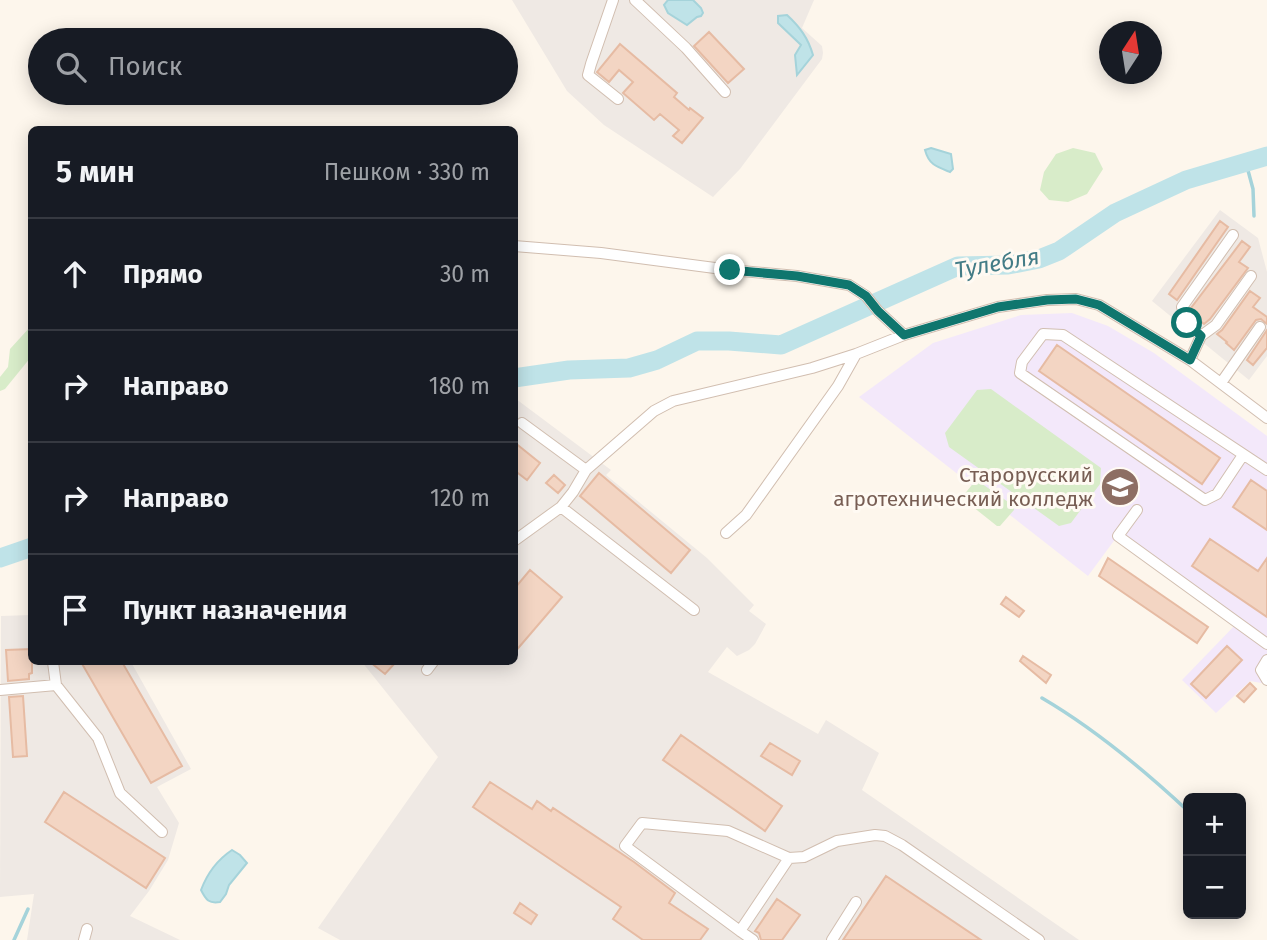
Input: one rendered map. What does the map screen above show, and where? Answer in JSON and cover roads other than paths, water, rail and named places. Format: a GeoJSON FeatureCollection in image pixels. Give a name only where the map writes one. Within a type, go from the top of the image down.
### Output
{"type":"FeatureCollection","features":[{"type":"Feature","properties":{"kind":"street"},"geometry":{"type":"LineString","coordinates":[[613,0],[588,75],[618,99]]}},
{"type":"Feature","properties":{"kind":"street"},"geometry":{"type":"LineString","coordinates":[[635,0],[686,48],[726,92]]}},
{"type":"Feature","properties":{"kind":"street"},"geometry":{"type":"LineString","coordinates":[[1201,336],[1187,323],[1182,307],[1233,235]]}},
{"type":"Feature","properties":{"kind":"street"},"geometry":{"type":"LineString","coordinates":[[518,246],[601,253],[797,276],[849,285],[866,296],[904,335]]}},
{"type":"Feature","properties":{"kind":"street"},"geometry":{"type":"LineString","coordinates":[[1190,360],[1201,336],[1216,325],[1251,276]]}},
{"type":"Feature","properties":{"kind":"street"},"geometry":{"type":"LineString","coordinates":[[518,538],[561,507],[586,471],[654,411],[673,401],[812,368],[904,335],[998,307],[1076,299],[1099,305],[1190,360],[1267,418]]}},
{"type":"Feature","properties":{"kind":"street"},"geometry":{"type":"LineString","coordinates":[[1221,383],[1260,327]]}},
{"type":"Feature","properties":{"kind":"street"},"geometry":{"type":"LineString","coordinates":[[1243,455],[1217,494],[1205,500],[1020,373],[1022,362],[1043,334],[1063,335],[1267,470]]}},
{"type":"Feature","properties":{"kind":"street"},"geometry":{"type":"LineString","coordinates":[[726,533],[746,515],[838,386],[856,354]]}},
{"type":"Feature","properties":{"kind":"street"},"geometry":{"type":"LineString","coordinates":[[522,423],[586,471]]}},
{"type":"Feature","properties":{"kind":"street"},"geometry":{"type":"LineString","coordinates":[[561,507],[694,610]]}},
{"type":"Feature","properties":{"kind":"street"},"geometry":{"type":"LineString","coordinates":[[1137,510],[1118,536],[1267,644]]}},
{"type":"Feature","properties":{"kind":"street"},"geometry":{"type":"LineString","coordinates":[[1267,660],[1261,670],[1267,680]]}},
{"type":"Feature","properties":{"kind":"street"},"geometry":{"type":"LineString","coordinates":[[53,665],[56,685],[98,738],[120,793],[162,832]]}},
{"type":"Feature","properties":{"kind":"street"},"geometry":{"type":"LineString","coordinates":[[0,690],[56,685]]}},
{"type":"Feature","properties":{"kind":"street"},"geometry":{"type":"LineString","coordinates":[[753,940],[625,846],[642,823],[728,831],[789,858],[804,857],[837,841],[885,836],[1039,940]]}},
{"type":"Feature","properties":{"kind":"street"},"geometry":{"type":"LineString","coordinates":[[740,931],[789,858]]}},
{"type":"Feature","properties":{"kind":"street"},"geometry":{"type":"LineString","coordinates":[[832,940],[856,902]]}},
{"type":"Feature","properties":{"kind":"water"},"geometry":{"type":"Polygon","coordinates":[[[668,0],[693,0],[703,13],[687,25],[668,13],[664,5],[668,0]]]}},
{"type":"Feature","properties":{"kind":"water"},"geometry":{"type":"Polygon","coordinates":[[[787,15],[803,33],[813,55],[797,75],[795,55],[801,45],[778,23],[778,16],[787,15]]]}},
{"type":"Feature","properties":{"kind":"water"},"geometry":{"type":"Polygon","coordinates":[[[931,148],[951,154],[953,169],[950,172],[931,162],[925,150],[931,148]]]}},
{"type":"Feature","properties":{"kind":"water"},"geometry":{"type":"Polygon","coordinates":[[[232,850],[247,863],[229,885],[220,902],[210,902],[201,890],[203,884],[217,863],[232,850]]]}},
{"type":"Feature","properties":{"kind":"waterway","name":"Тулебля"},"geometry":{"type":"LineString","coordinates":[[518,377],[569,370],[629,368],[657,360],[697,341],[781,345],[958,266],[1008,265],[1039,259],[1059,251],[1115,213],[1186,180],[1267,156]]}},
{"type":"Feature","properties":{"kind":"waterway"},"geometry":{"type":"LineString","coordinates":[[1246,163],[1253,189],[1254,216]]}},
{"type":"Feature","properties":{"kind":"waterway","name":"Тулебля"},"geometry":{"type":"LineString","coordinates":[[0,558],[28,548]]}},
{"type":"Feature","properties":{"kind":"waterway"},"geometry":{"type":"LineString","coordinates":[[1042,698],[1118,751],[1183,806]]}},
{"type":"Feature","properties":{"kind":"waterway"},"geometry":{"type":"LineString","coordinates":[[14,940],[28,909]]}},
{"type":"Feature","properties":{"kind":"place","name":"Старорусский агротехнический колледж"},"geometry":{"type":"Point","coordinates":[1120,487]}}]}
